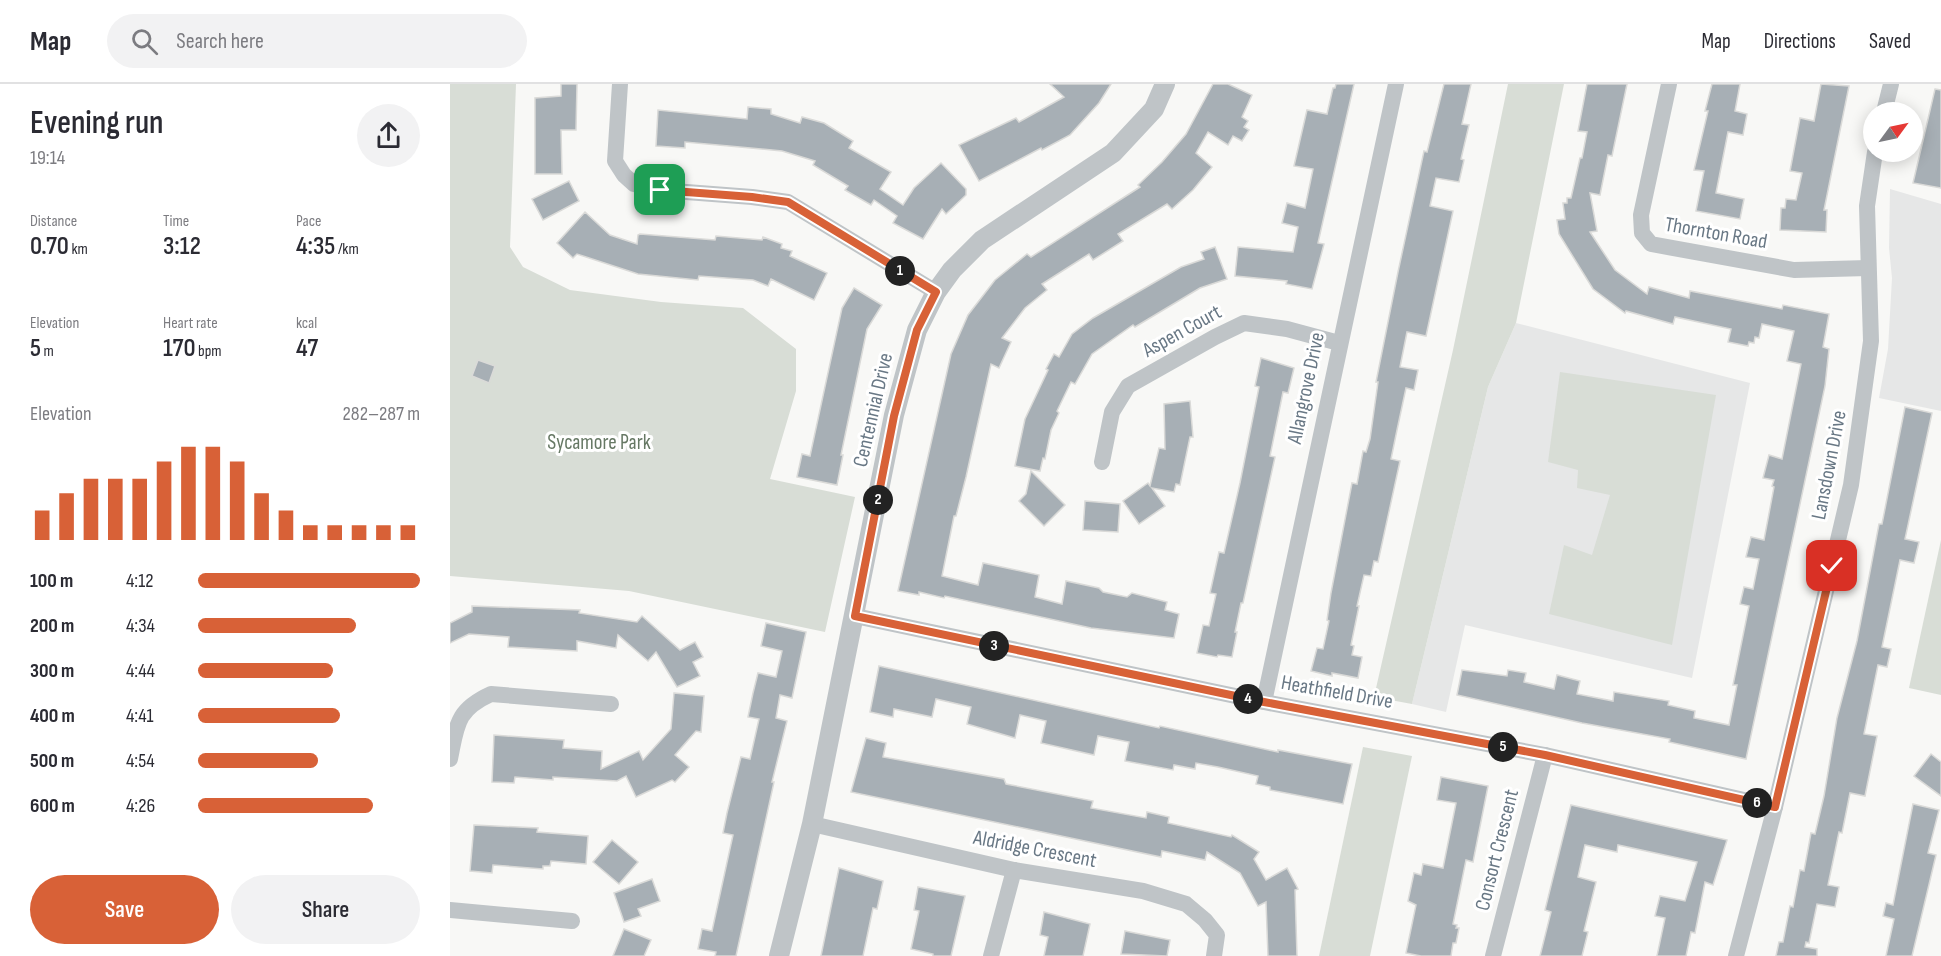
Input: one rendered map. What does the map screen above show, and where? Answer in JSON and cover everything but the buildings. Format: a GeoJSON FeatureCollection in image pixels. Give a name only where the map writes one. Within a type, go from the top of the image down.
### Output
{"type":"FeatureCollection","features":[{"type":"Feature","properties":{"kind":"street"},"geometry":{"type":"LineString","coordinates":[[620,84],[615,161],[624,175],[634,184],[660,190],[788,202],[936,292]]}},
{"type":"Feature","properties":{"kind":"street","name":"Centennial Drive"},"geometry":{"type":"LineString","coordinates":[[779,956],[812,824],[894,416],[917,330],[936,292],[952,270],[982,240],[1113,153],[1154,109],[1165,84]]}},
{"type":"Feature","properties":{"kind":"street","name":"Allangrove Drive"},"geometry":{"type":"LineString","coordinates":[[1264,702],[1395,84]]}},
{"type":"Feature","properties":{"kind":"street","name":"Thornton Road"},"geometry":{"type":"LineString","coordinates":[[1669,84],[1641,215],[1642,233],[1651,244],[1794,270],[1868,268]]}},
{"type":"Feature","properties":{"kind":"street"},"geometry":{"type":"LineString","coordinates":[[1886,102],[1891,84]]}},
{"type":"Feature","properties":{"kind":"street","name":"Lansdown Drive"},"geometry":{"type":"LineString","coordinates":[[1736,956],[1775,807],[1851,485],[1871,341],[1867,206],[1874,162]]}},
{"type":"Feature","properties":{"kind":"street","name":"Aspen Court"},"geometry":{"type":"LineString","coordinates":[[1102,462],[1112,412],[1128,386],[1244,322],[1287,329],[1339,343]]}},
{"type":"Feature","properties":{"kind":"street","name":"Heathfield Drive"},"geometry":{"type":"LineString","coordinates":[[855,616],[1264,702],[1545,755],[1775,807]]}},
{"type":"Feature","properties":{"kind":"street"},"geometry":{"type":"LineString","coordinates":[[450,759],[458,720],[474,702],[491,694],[611,704]]}},
{"type":"Feature","properties":{"kind":"street","name":"Consort Crescent"},"geometry":{"type":"LineString","coordinates":[[1493,956],[1545,755]]}},
{"type":"Feature","properties":{"kind":"street","name":"Aldridge Crescent"},"geometry":{"type":"LineString","coordinates":[[812,824],[1014,870],[1143,891],[1186,904],[1217,935],[1214,956]]}},
{"type":"Feature","properties":{"kind":"street"},"geometry":{"type":"LineString","coordinates":[[992,956],[1014,870]]}},
{"type":"Feature","properties":{"kind":"street"},"geometry":{"type":"LineString","coordinates":[[450,910],[572,921]]}},
{"type":"Feature","properties":{"kind":"shaded area"},"geometry":{"type":"Polygon","coordinates":[[[1890,189],[1941,204],[1941,411],[1879,398],[1888,349],[1892,278],[1889,248],[1890,189]]]}},
{"type":"Feature","properties":{"kind":"shaded area"},"geometry":{"type":"Polygon","coordinates":[[[1516,323],[1750,383],[1692,678],[1465,625],[1446,712],[1412,704],[1488,387],[1516,323]]]}},
{"type":"Feature","properties":{"kind":"green space","name":"Sycamore Park"},"geometry":{"type":"Polygon","coordinates":[[[450,84],[516,84],[510,247],[523,267],[570,290],[661,302],[743,308],[796,349],[796,391],[770,479],[855,497],[825,632],[629,591],[450,576],[450,84]]]}},
{"type":"Feature","properties":{"kind":"green space"},"geometry":{"type":"Polygon","coordinates":[[[1508,84],[1564,84],[1516,323],[1488,387],[1412,704],[1374,697],[1453,350],[1508,84]]]}},
{"type":"Feature","properties":{"kind":"green space"},"geometry":{"type":"Polygon","coordinates":[[[1560,372],[1716,395],[1672,645],[1549,614],[1564,545],[1592,555],[1610,495],[1577,488],[1578,470],[1548,462],[1560,372]]]}},
{"type":"Feature","properties":{"kind":"green space"},"geometry":{"type":"Polygon","coordinates":[[[1941,540],[1941,695],[1909,688],[1941,540]]]}},
{"type":"Feature","properties":{"kind":"green space"},"geometry":{"type":"Polygon","coordinates":[[[1363,747],[1412,756],[1370,956],[1319,956],[1363,747]]]}},
{"type":"Feature","properties":{"kind":"route"},"geometry":{"type":"LineString","coordinates":[[660,190],[788,202],[936,292],[917,330],[894,416],[855,616],[1264,702],[1545,755],[1775,807],[1832,566]]}}]}
